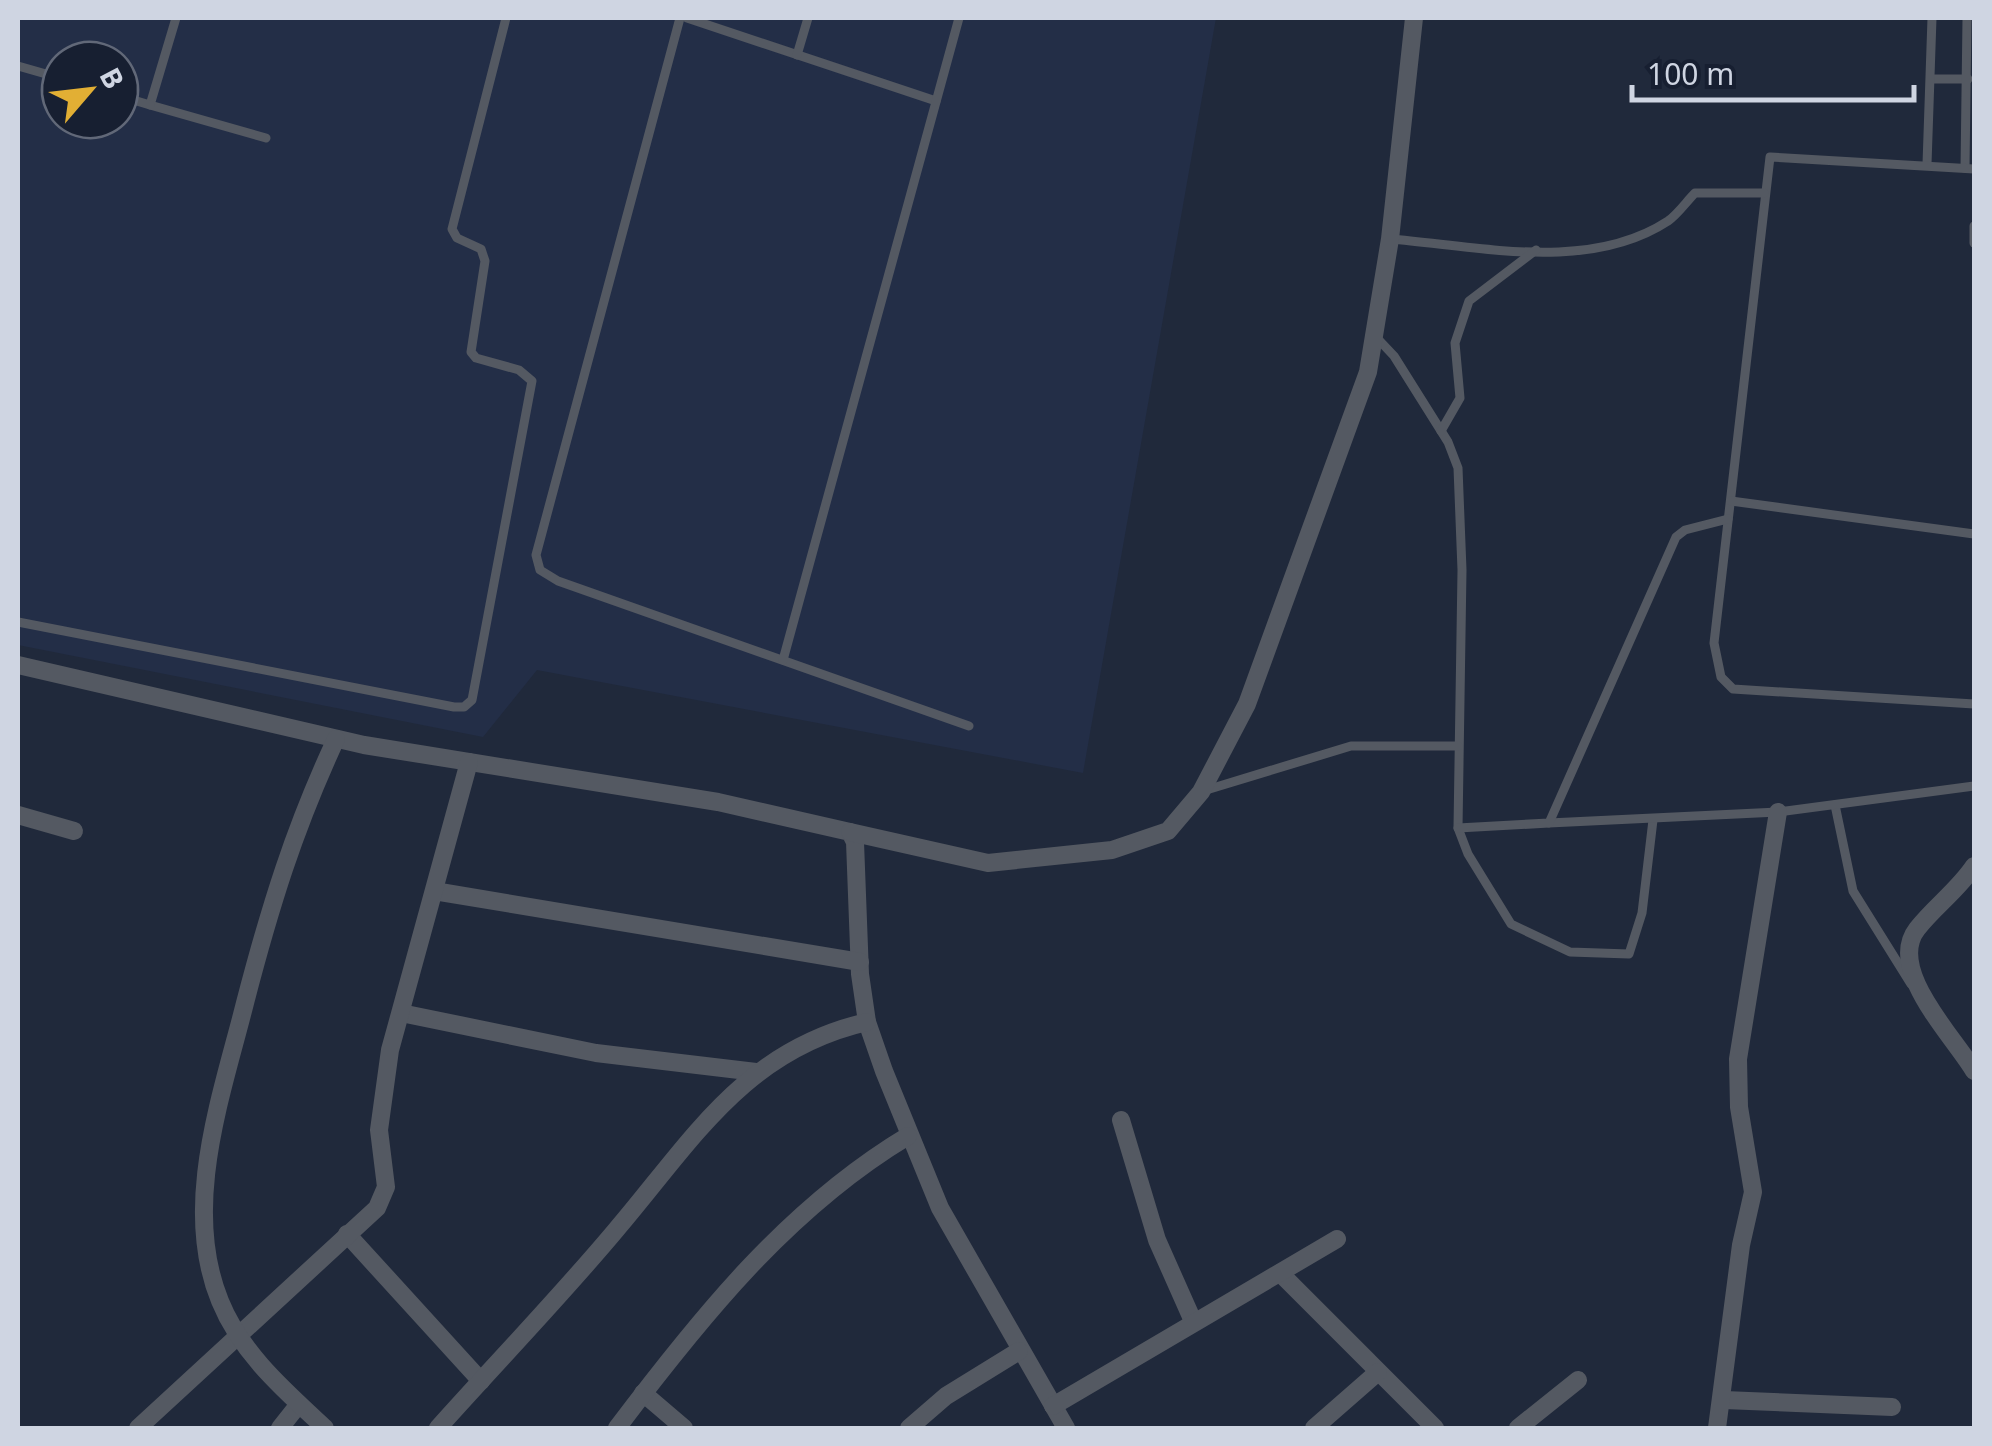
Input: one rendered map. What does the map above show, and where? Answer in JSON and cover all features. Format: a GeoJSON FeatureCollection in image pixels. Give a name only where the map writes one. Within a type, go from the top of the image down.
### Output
{"type":"FeatureCollection","features":[{"type":"Feature","properties":{"kind":"street"},"geometry":{"type":"LineString","coordinates":[[18,666],[336,738],[718,802],[988,862],[1112,850],[1168,831],[1201,792],[1247,704],[1377,338],[1414,18]]}},
{"type":"Feature","properties":{"kind":"street"},"geometry":{"type":"LineString","coordinates":[[324,1428],[237,1336],[218,1297],[208,1249],[206,1210],[212,1126],[282,865],[336,738]]}},
{"type":"Feature","properties":{"kind":"street"},"geometry":{"type":"LineString","coordinates":[[138,1428],[377,1208],[386,1186],[380,1130],[390,1050],[469,762]]}},
{"type":"Feature","properties":{"kind":"street"},"geometry":{"type":"LineString","coordinates":[[1718,1428],[1742,1244],[1753,1192],[1739,1108],[1738,1059],[1778,812]]}},
{"type":"Feature","properties":{"kind":"street"},"geometry":{"type":"LineString","coordinates":[[18,815],[74,832]]}},
{"type":"Feature","properties":{"kind":"street"},"geometry":{"type":"LineString","coordinates":[[850,832],[855,842],[867,1022],[908,1136],[940,1208],[1066,1428]]}},
{"type":"Feature","properties":{"kind":"street"},"geometry":{"type":"LineString","coordinates":[[1974,866],[1914,931],[1906,954],[1924,1001],[1974,1071]]}},
{"type":"Feature","properties":{"kind":"street"},"geometry":{"type":"LineString","coordinates":[[434,890],[860,962]]}},
{"type":"Feature","properties":{"kind":"street"},"geometry":{"type":"LineString","coordinates":[[401,1013],[596,1053],[756,1072]]}},
{"type":"Feature","properties":{"kind":"street"},"geometry":{"type":"LineString","coordinates":[[438,1428],[617,1229],[718,1107],[756,1072],[823,1034],[867,1022]]}},
{"type":"Feature","properties":{"kind":"street"},"geometry":{"type":"LineString","coordinates":[[1121,1120],[1157,1240],[1193,1321]]}},
{"type":"Feature","properties":{"kind":"street"},"geometry":{"type":"LineString","coordinates":[[616,1428],[676,1348],[779,1236],[833,1185],[908,1136]]}},
{"type":"Feature","properties":{"kind":"street"},"geometry":{"type":"LineString","coordinates":[[347,1234],[480,1381]]}},
{"type":"Feature","properties":{"kind":"street"},"geometry":{"type":"LineString","coordinates":[[1053,1406],[1337,1240]]}},
{"type":"Feature","properties":{"kind":"street"},"geometry":{"type":"LineString","coordinates":[[1280,1273],[1435,1428]]}},
{"type":"Feature","properties":{"kind":"street"},"geometry":{"type":"LineString","coordinates":[[909,1428],[946,1396],[1019,1351]]}},
{"type":"Feature","properties":{"kind":"street"},"geometry":{"type":"LineString","coordinates":[[1314,1428],[1378,1372]]}},
{"type":"Feature","properties":{"kind":"street"},"geometry":{"type":"LineString","coordinates":[[1518,1428],[1578,1380]]}},
{"type":"Feature","properties":{"kind":"street"},"geometry":{"type":"LineString","coordinates":[[643,1393],[684,1428]]}},
{"type":"Feature","properties":{"kind":"street"},"geometry":{"type":"LineString","coordinates":[[1724,1400],[1892,1408]]}},
{"type":"Feature","properties":{"kind":"street"},"geometry":{"type":"LineString","coordinates":[[280,1428],[299,1404]]}},
{"type":"Feature","properties":{"kind":"lane"},"geometry":{"type":"LineString","coordinates":[[150,105],[176,18]]}},
{"type":"Feature","properties":{"kind":"lane"},"geometry":{"type":"LineString","coordinates":[[18,622],[454,707],[464,707],[472,700],[532,381],[519,370],[476,358],[471,352],[484,261],[476,244],[457,238],[452,229],[506,18]]}},
{"type":"Feature","properties":{"kind":"lane"},"geometry":{"type":"LineString","coordinates":[[936,101],[684,18],[536,555],[540,570],[558,581],[969,726]]}},
{"type":"Feature","properties":{"kind":"lane"},"geometry":{"type":"LineString","coordinates":[[796,55],[808,18]]}},
{"type":"Feature","properties":{"kind":"lane"},"geometry":{"type":"LineString","coordinates":[[783,660],[959,18]]}},
{"type":"Feature","properties":{"kind":"lane"},"geometry":{"type":"LineString","coordinates":[[1927,164],[1932,18]]}},
{"type":"Feature","properties":{"kind":"lane"},"geometry":{"type":"LineString","coordinates":[[1967,18],[1970,169],[1770,157],[1714,643],[1721,677],[1733,690],[1974,704]]}},
{"type":"Feature","properties":{"kind":"lane"},"geometry":{"type":"LineString","coordinates":[[1932,79],[1968,80]]}},
{"type":"Feature","properties":{"kind":"lane"},"geometry":{"type":"LineString","coordinates":[[140,102],[266,138]]}},
{"type":"Feature","properties":{"kind":"lane"},"geometry":{"type":"LineString","coordinates":[[1390,240],[1568,252],[1636,238],[1672,218],[1695,193],[1764,193]]}},
{"type":"Feature","properties":{"kind":"lane"},"geometry":{"type":"LineString","coordinates":[[1974,226],[1974,243]]}},
{"type":"Feature","properties":{"kind":"lane"},"geometry":{"type":"LineString","coordinates":[[1441,431],[1460,398],[1455,342],[1468,301],[1536,250]]}},
{"type":"Feature","properties":{"kind":"lane"},"geometry":{"type":"LineString","coordinates":[[1377,338],[1394,356],[1441,431],[1454,454],[1460,482],[1458,828],[1474,865],[1511,924],[1570,952],[1628,954],[1642,914],[1653,820]]}},
{"type":"Feature","properties":{"kind":"lane"},"geometry":{"type":"LineString","coordinates":[[1731,500],[1974,534]]}},
{"type":"Feature","properties":{"kind":"lane"},"geometry":{"type":"LineString","coordinates":[[1549,823],[1676,537],[1685,530],[1728,520]]}},
{"type":"Feature","properties":{"kind":"lane"},"geometry":{"type":"LineString","coordinates":[[1201,792],[1351,746],[1458,746]]}},
{"type":"Feature","properties":{"kind":"lane"},"geometry":{"type":"LineString","coordinates":[[1458,828],[1778,812],[1974,786]]}},
{"type":"Feature","properties":{"kind":"lane"},"geometry":{"type":"LineString","coordinates":[[1835,805],[1853,890],[1924,1001]]}},
{"type":"Feature","properties":{"kind":"shaded area"},"geometry":{"type":"Polygon","coordinates":[[[18,18],[1216,18],[1083,773],[537,670],[483,737],[18,645],[18,18]]]}}]}
